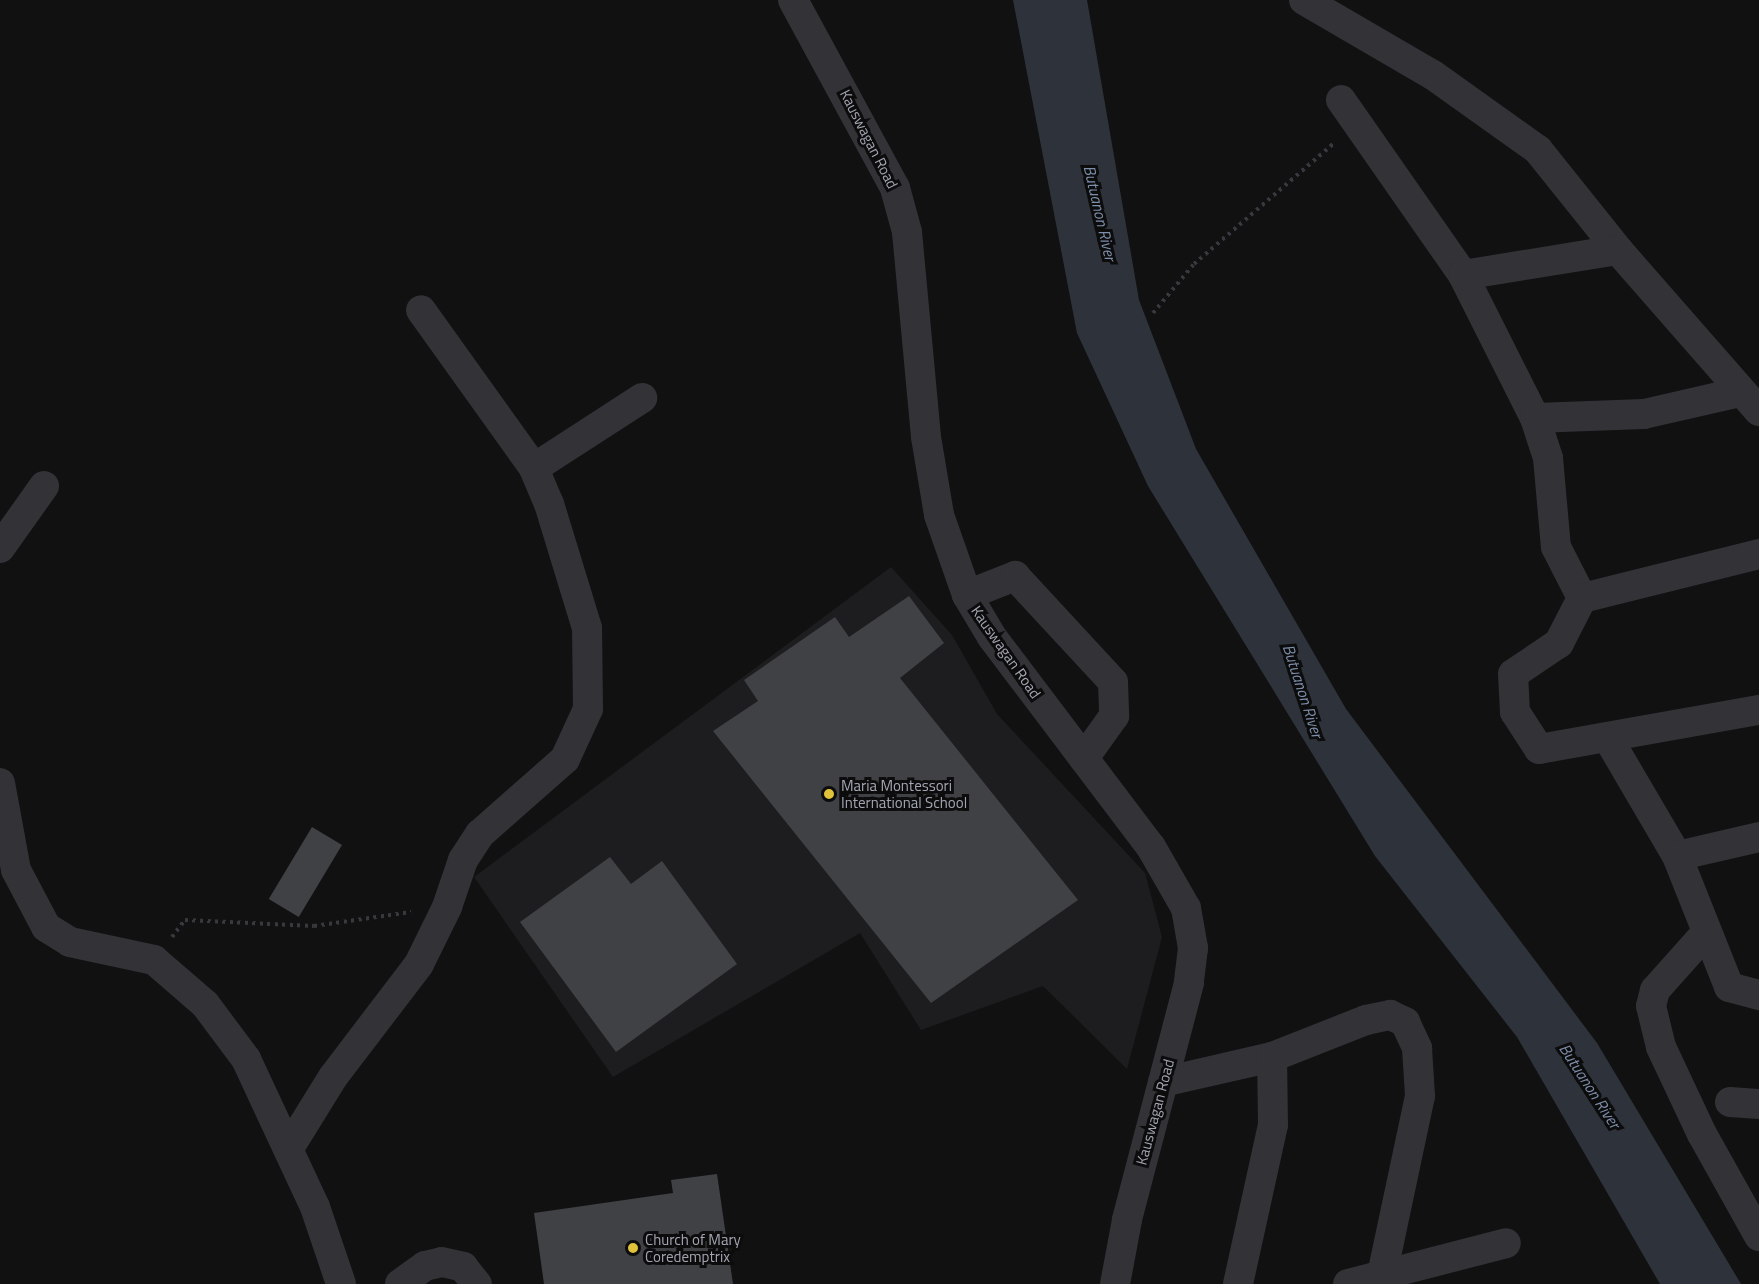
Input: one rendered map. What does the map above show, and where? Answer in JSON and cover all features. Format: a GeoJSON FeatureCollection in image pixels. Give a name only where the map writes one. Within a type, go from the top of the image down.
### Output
{"type":"FeatureCollection","features":[{"type":"Feature","properties":{"kind":"street","name":"Kauswagan Road"},"geometry":{"type":"LineString","coordinates":[[793,0],[895,188],[907,232],[926,437],[939,515],[967,595],[992,638],[1151,847],[1186,908],[1193,948],[1189,983],[1115,1284]]}},
{"type":"Feature","properties":{"kind":"street"},"geometry":{"type":"LineString","coordinates":[[1304,0],[1433,75],[1538,150],[1618,250],[1750,402]]}},
{"type":"Feature","properties":{"kind":"street"},"geometry":{"type":"LineString","coordinates":[[1349,111],[1463,275],[1535,418],[1548,458],[1556,546],[1582,598]]}},
{"type":"Feature","properties":{"kind":"street"},"geometry":{"type":"LineString","coordinates":[[1463,275],[1618,250]]}},
{"type":"Feature","properties":{"kind":"street"},"geometry":{"type":"LineString","coordinates":[[290,1149],[333,1077],[419,964],[447,907],[463,860],[480,834],[565,759],[588,709],[587,628],[562,540],[534,468],[421,310]]}},
{"type":"Feature","properties":{"kind":"street"},"geometry":{"type":"LineString","coordinates":[[534,468],[642,398]]}},
{"type":"Feature","properties":{"kind":"street"},"geometry":{"type":"LineString","coordinates":[[1535,418],[1644,414],[1750,402]]}},
{"type":"Feature","properties":{"kind":"street"},"geometry":{"type":"LineString","coordinates":[[0,548],[44,486]]}},
{"type":"Feature","properties":{"kind":"street"},"geometry":{"type":"LineString","coordinates":[[1759,554],[1582,598],[1559,643],[1514,674],[1515,712],[1539,749],[1609,740],[1759,710]]}},
{"type":"Feature","properties":{"kind":"street"},"geometry":{"type":"LineString","coordinates":[[967,595],[1015,576],[1113,682],[1114,716],[1084,758]]}},
{"type":"Feature","properties":{"kind":"street"},"geometry":{"type":"LineString","coordinates":[[1609,740],[1677,856],[1729,987],[1759,994]]}},
{"type":"Feature","properties":{"kind":"street"},"geometry":{"type":"LineString","coordinates":[[0,783],[16,870],[46,927],[70,942],[154,960],[205,1004],[225,1031],[264,1089],[290,1149],[341,1284]]}},
{"type":"Feature","properties":{"kind":"street"},"geometry":{"type":"LineString","coordinates":[[1677,856],[1759,837]]}},
{"type":"Feature","properties":{"kind":"street"},"geometry":{"type":"LineString","coordinates":[[1706,933],[1655,990],[1651,1006],[1661,1047],[1702,1134],[1759,1236]]}},
{"type":"Feature","properties":{"kind":"street"},"geometry":{"type":"LineString","coordinates":[[1163,1082],[1272,1057],[1366,1020],[1390,1015],[1405,1022],[1417,1048],[1420,1096],[1382,1275]]}},
{"type":"Feature","properties":{"kind":"street"},"geometry":{"type":"LineString","coordinates":[[1238,1284],[1273,1125],[1272,1057]]}},
{"type":"Feature","properties":{"kind":"street"},"geometry":{"type":"LineString","coordinates":[[1730,1102],[1759,1104]]}},
{"type":"Feature","properties":{"kind":"street"},"geometry":{"type":"LineString","coordinates":[[1348,1284],[1506,1243]]}},
{"type":"Feature","properties":{"kind":"street"},"geometry":{"type":"LineString","coordinates":[[400,1284],[425,1266],[441,1262],[463,1267],[477,1284]]}},
{"type":"Feature","properties":{"kind":"path"},"geometry":{"type":"LineString","coordinates":[[1153,313],[1194,264],[1349,111]]}},
{"type":"Feature","properties":{"kind":"path"},"geometry":{"type":"LineString","coordinates":[[154,960],[185,920],[314,926],[447,907]]}},
{"type":"Feature","properties":{"kind":"shaded area","name":"Maria Montessori International School"},"geometry":{"type":"Polygon","coordinates":[[[891,567],[952,635],[997,714],[1145,873],[1162,937],[1127,1069],[1043,986],[921,1030],[860,933],[613,1077],[474,877],[891,567]]]}},
{"type":"Feature","properties":{"kind":"water","name":"Butuanon River"},"geometry":{"type":"Polygon","coordinates":[[[1013,0],[1087,0],[1139,300],[1196,449],[1346,709],[1597,1043],[1741,1284],[1660,1284],[1517,1037],[1375,856],[1148,486],[1077,333],[1013,0]]]}},
{"type":"Feature","properties":{"kind":"building"},"geometry":{"type":"Polygon","coordinates":[[[909,596],[944,643],[900,678],[1078,900],[931,1003],[713,731],[758,701],[744,680],[835,617],[849,637],[909,596]]]}},
{"type":"Feature","properties":{"kind":"building"},"geometry":{"type":"Polygon","coordinates":[[[312,827],[342,845],[299,917],[269,899],[312,827]]]}},
{"type":"Feature","properties":{"kind":"building"},"geometry":{"type":"Polygon","coordinates":[[[610,857],[631,884],[662,861],[737,964],[616,1052],[520,922],[610,857]]]}},
{"type":"Feature","properties":{"kind":"building","name":"Church of Mary Coredemptrix"},"geometry":{"type":"Polygon","coordinates":[[[717,1174],[733,1284],[544,1284],[534,1213],[673,1193],[671,1180],[717,1174]]]}},
{"type":"Feature","properties":{"kind":"place","name":"Maria Montessori International School"},"geometry":{"type":"Point","coordinates":[829,794]}},
{"type":"Feature","properties":{"kind":"place","name":"Church of Mary Coredemptrix"},"geometry":{"type":"Point","coordinates":[633,1248]}}]}
